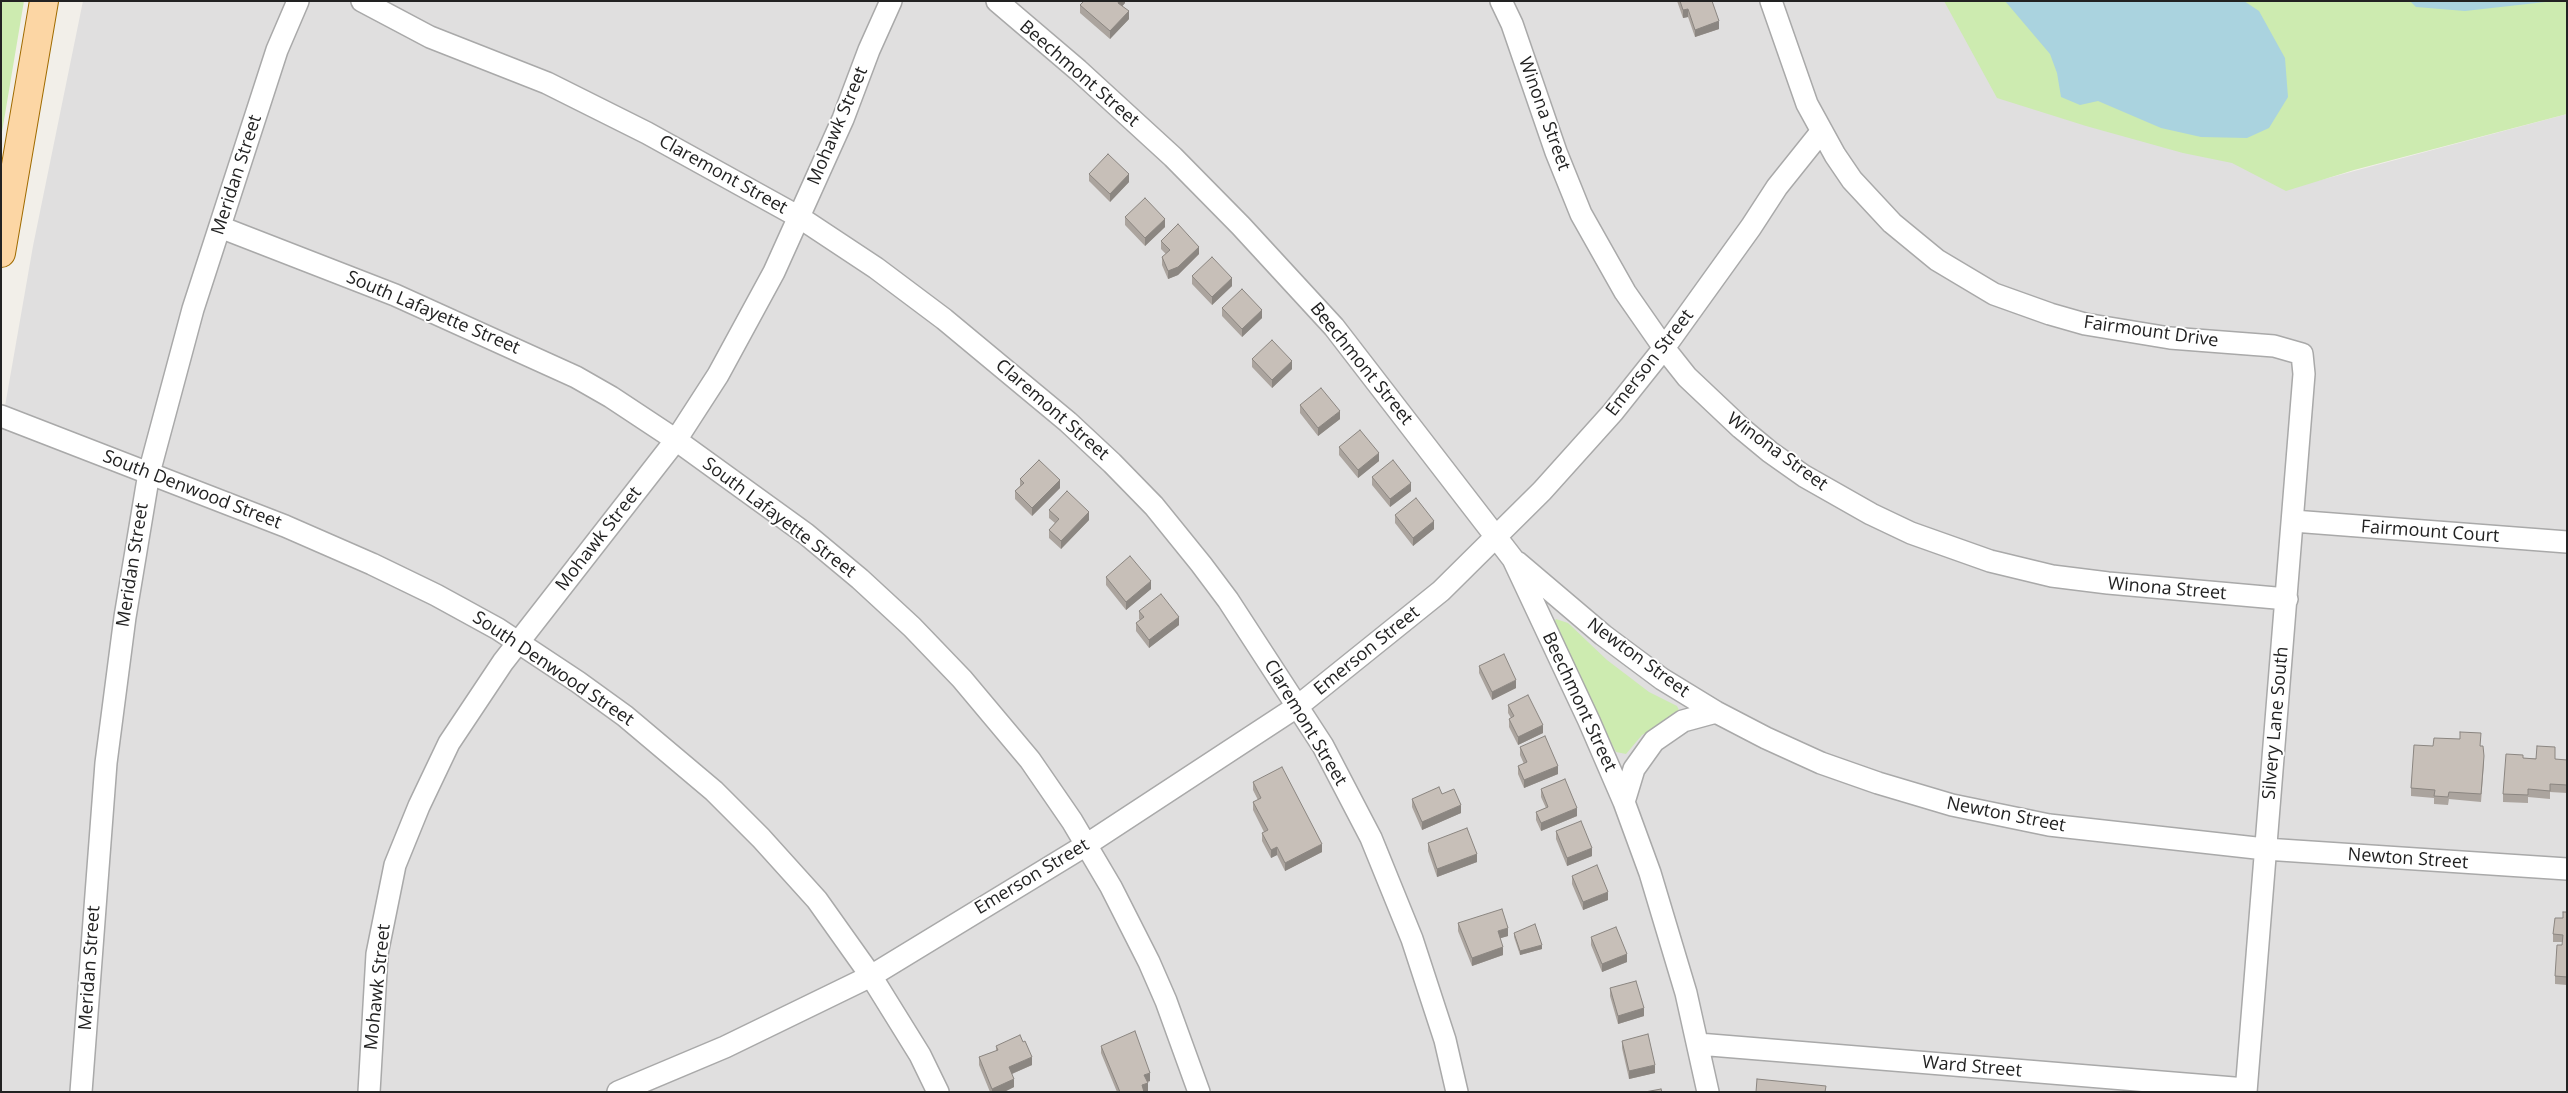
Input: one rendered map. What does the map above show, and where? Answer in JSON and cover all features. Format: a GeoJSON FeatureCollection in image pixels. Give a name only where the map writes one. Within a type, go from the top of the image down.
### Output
{"type":"FeatureCollection","features":[{"type":"Feature","properties":{"kind":"main road"},"geometry":{"type":"LineString","coordinates":[[2,240],[44,1]]}},
{"type":"Feature","properties":{"kind":"street","name":"Meridan Street"},"geometry":{"type":"LineString","coordinates":[[81,1092],[106,763],[124,617],[149,473],[193,308],[277,50],[298,1]]}},
{"type":"Feature","properties":{"kind":"street","name":"Claremont Street"},"geometry":{"type":"LineString","coordinates":[[362,1],[430,37],[547,83],[647,133],[799,217],[876,268],[944,319],[1112,462],[1154,506],[1201,564],[1298,706],[1348,791],[1391,885],[1429,989],[1458,1092]]}},
{"type":"Feature","properties":{"kind":"street","name":"Mohawk Street"},"geometry":{"type":"LineString","coordinates":[[369,1092],[378,954],[395,865],[418,806],[449,743],[518,642],[676,440],[744,331],[799,217],[891,1]]}},
{"type":"Feature","properties":{"kind":"street","name":"Beechmont Street"},"geometry":{"type":"LineString","coordinates":[[996,1],[1078,70],[1187,170],[1224,208],[1334,327],[1514,559],[1589,721],[1624,802],[1668,931],[1698,1044],[1708,1092]]}},
{"type":"Feature","properties":{"kind":"street","name":"Winona Street"},"geometry":{"type":"LineString","coordinates":[[1501,1],[1512,24],[1556,152],[1581,214],[1625,292],[1664,348],[1713,404],[1770,452],[1837,496],[1911,533],[1990,561],[2052,576],[2202,593],[2287,598]]}},
{"type":"Feature","properties":{"kind":"street","name":"Fairmount Drive"},"geometry":{"type":"LineString","coordinates":[[1770,1],[1796,77],[1821,132],[1852,180],[1892,223],[1937,260],[1994,294],[2050,314],[2121,332],[2170,338],[2274,346],[2302,354]]}},
{"type":"Feature","properties":{"kind":"street","name":"Emerson Street"},"geometry":{"type":"LineString","coordinates":[[618,1092],[725,1047],[871,976],[1086,845],[1298,706],[1441,591],[1498,537],[1613,412],[1664,348],[1778,187],[1821,132]]}},
{"type":"Feature","properties":{"kind":"street","name":"South Lafayette Street"},"geometry":{"type":"LineString","coordinates":[[220,227],[395,295],[541,359],[611,397],[676,440],[806,534],[860,579],[962,679],[1030,760],[1086,845],[1127,917],[1166,1001],[1200,1092]]}},
{"type":"Feature","properties":{"kind":"street","name":"Silvery Lane South"},"geometry":{"type":"LineString","coordinates":[[2246,1090],[2305,366],[2302,354]]}},
{"type":"Feature","properties":{"kind":"street","name":"South Denwood Street"},"geometry":{"type":"LineString","coordinates":[[1,416],[285,526],[372,564],[436,595],[518,642],[625,716],[714,791],[761,838],[817,900],[871,976],[920,1055],[938,1092]]}},
{"type":"Feature","properties":{"kind":"street","name":"Fairmount Court"},"geometry":{"type":"LineString","coordinates":[[2293,522],[2567,542]]}},
{"type":"Feature","properties":{"kind":"street","name":"Newton Street"},"geometry":{"type":"LineString","coordinates":[[1514,559],[1603,635],[1662,679],[1716,712],[1766,738],[1821,763],[1878,783],[1952,805],[2049,825],[2265,849],[2567,869]]}},
{"type":"Feature","properties":{"kind":"street","name":"Beechmont Street"},"geometry":{"type":"LineString","coordinates":[[1624,802],[1634,769],[1654,741],[1683,721],[1716,712]]}},
{"type":"Feature","properties":{"kind":"street","name":"Ward Street"},"geometry":{"type":"LineString","coordinates":[[1698,1044],[2246,1090]]}},
{"type":"Feature","properties":{"kind":"shaded area"},"geometry":{"type":"Polygon","coordinates":[[[83,1],[1961,1],[2317,181],[2567,114],[2567,1092],[1,1092],[1,429],[33,246],[83,1]]]}},
{"type":"Feature","properties":{"kind":"green space"},"geometry":{"type":"Polygon","coordinates":[[[1,1],[24,1],[1,138],[1,1]]]}},
{"type":"Feature","properties":{"kind":"green space"},"geometry":{"type":"Polygon","coordinates":[[[1944,1],[2567,1],[2567,114],[2354,170],[2286,191],[2232,163],[2183,153],[2086,126],[1997,98],[1944,1]]]}},
{"type":"Feature","properties":{"kind":"green space"},"geometry":{"type":"Polygon","coordinates":[[[1556,619],[1568,623],[1607,660],[1649,692],[1677,706],[1680,712],[1676,717],[1642,735],[1626,754],[1616,752],[1555,632],[1553,624],[1556,619]]]}},
{"type":"Feature","properties":{"kind":"water"},"geometry":{"type":"Polygon","coordinates":[[[2005,1],[2244,1],[2259,11],[2285,58],[2288,97],[2269,128],[2247,138],[2201,137],[2161,128],[2098,101],[2080,105],[2061,97],[2057,73],[2050,54],[2005,1]]]}},
{"type":"Feature","properties":{"kind":"water"},"geometry":{"type":"Polygon","coordinates":[[[2410,1],[2554,1],[2465,11],[2416,7],[2410,1]]]}},
{"type":"Feature","properties":{"kind":"building"},"geometry":{"type":"Polygon","coordinates":[[[1084,1],[1119,1],[1118,3],[1129,11],[1110,31],[1080,5],[1084,1]]]}},
{"type":"Feature","properties":{"kind":"building"},"geometry":{"type":"Polygon","coordinates":[[[1680,1],[1712,1],[1719,21],[1695,30],[1688,9],[1683,10],[1680,1]]]}},
{"type":"Feature","properties":{"kind":"building"},"geometry":{"type":"Polygon","coordinates":[[[1108,154],[1129,174],[1110,194],[1089,174],[1108,154]]]}},
{"type":"Feature","properties":{"kind":"building"},"geometry":{"type":"Polygon","coordinates":[[[1145,198],[1165,219],[1145,238],[1125,217],[1145,198]]]}},
{"type":"Feature","properties":{"kind":"building"},"geometry":{"type":"Polygon","coordinates":[[[1178,224],[1199,247],[1178,267],[1168,271],[1162,257],[1170,250],[1161,241],[1178,224]]]}},
{"type":"Feature","properties":{"kind":"building"},"geometry":{"type":"Polygon","coordinates":[[[1212,257],[1232,278],[1212,297],[1192,276],[1212,257]]]}},
{"type":"Feature","properties":{"kind":"building"},"geometry":{"type":"Polygon","coordinates":[[[1242,289],[1262,310],[1242,329],[1222,308],[1242,289]]]}},
{"type":"Feature","properties":{"kind":"building"},"geometry":{"type":"Polygon","coordinates":[[[1272,340],[1292,361],[1272,380],[1252,359],[1272,340]]]}},
{"type":"Feature","properties":{"kind":"building"},"geometry":{"type":"Polygon","coordinates":[[[1321,388],[1340,411],[1318,428],[1300,405],[1321,388]]]}},
{"type":"Feature","properties":{"kind":"building"},"geometry":{"type":"Polygon","coordinates":[[[1360,430],[1379,453],[1358,470],[1339,447],[1360,430]]]}},
{"type":"Feature","properties":{"kind":"building"},"geometry":{"type":"Polygon","coordinates":[[[1039,460],[1060,480],[1032,508],[1015,491],[1024,483],[1020,479],[1039,460]]]}},
{"type":"Feature","properties":{"kind":"building"},"geometry":{"type":"Polygon","coordinates":[[[1393,460],[1411,483],[1390,499],[1372,477],[1393,460]]]}},
{"type":"Feature","properties":{"kind":"building"},"geometry":{"type":"Polygon","coordinates":[[[1067,491],[1089,512],[1061,541],[1049,530],[1059,519],[1049,510],[1067,491]]]}},
{"type":"Feature","properties":{"kind":"building"},"geometry":{"type":"Polygon","coordinates":[[[1416,498],[1434,521],[1413,538],[1395,515],[1416,498]]]}},
{"type":"Feature","properties":{"kind":"building"},"geometry":{"type":"Polygon","coordinates":[[[1130,556],[1151,581],[1126,602],[1106,577],[1130,556]]]}},
{"type":"Feature","properties":{"kind":"building"},"geometry":{"type":"Polygon","coordinates":[[[1161,594],[1179,617],[1149,640],[1136,623],[1144,617],[1139,611],[1161,594]]]}},
{"type":"Feature","properties":{"kind":"building"},"geometry":{"type":"Polygon","coordinates":[[[1504,654],[1516,680],[1492,692],[1479,666],[1504,654]]]}},
{"type":"Feature","properties":{"kind":"building"},"geometry":{"type":"Polygon","coordinates":[[[1528,695],[1543,725],[1518,737],[1509,719],[1514,716],[1508,705],[1528,695]]]}},
{"type":"Feature","properties":{"kind":"building"},"geometry":{"type":"Polygon","coordinates":[[[2460,732],[2481,733],[2480,746],[2483,746],[2484,756],[2481,794],[2449,792],[2448,797],[2434,796],[2435,790],[2411,788],[2414,745],[2433,746],[2434,738],[2460,739],[2460,732]]]}},
{"type":"Feature","properties":{"kind":"building"},"geometry":{"type":"Polygon","coordinates":[[[1545,736],[1558,766],[1524,780],[1518,766],[1527,762],[1520,747],[1545,736]]]}},
{"type":"Feature","properties":{"kind":"building"},"geometry":{"type":"Polygon","coordinates":[[[2537,746],[2555,747],[2555,759],[2567,760],[2567,785],[2550,784],[2550,791],[2528,789],[2528,795],[2503,794],[2506,754],[2523,755],[2523,758],[2536,759],[2537,746]]]}},
{"type":"Feature","properties":{"kind":"building"},"geometry":{"type":"Polygon","coordinates":[[[1282,767],[1322,844],[1285,863],[1277,847],[1271,850],[1262,833],[1268,830],[1253,802],[1261,798],[1253,782],[1282,767]]]}},
{"type":"Feature","properties":{"kind":"building"},"geometry":{"type":"Polygon","coordinates":[[[1565,779],[1577,808],[1541,823],[1536,812],[1548,807],[1541,789],[1565,779]]]}},
{"type":"Feature","properties":{"kind":"building"},"geometry":{"type":"Polygon","coordinates":[[[1439,787],[1442,794],[1454,789],[1461,805],[1422,822],[1412,799],[1439,787]]]}},
{"type":"Feature","properties":{"kind":"building"},"geometry":{"type":"Polygon","coordinates":[[[1581,821],[1592,848],[1567,858],[1556,831],[1581,821]]]}},
{"type":"Feature","properties":{"kind":"building"},"geometry":{"type":"Polygon","coordinates":[[[1467,828],[1477,854],[1437,869],[1428,843],[1467,828]]]}},
{"type":"Feature","properties":{"kind":"building"},"geometry":{"type":"Polygon","coordinates":[[[1597,865],[1608,892],[1583,902],[1572,876],[1597,865]]]}},
{"type":"Feature","properties":{"kind":"building"},"geometry":{"type":"Polygon","coordinates":[[[1502,909],[1508,928],[1498,931],[1503,947],[1472,958],[1458,923],[1502,909]]]}},
{"type":"Feature","properties":{"kind":"building"},"geometry":{"type":"Polygon","coordinates":[[[2563,912],[2567,912],[2567,977],[2555,976],[2557,945],[2562,945],[2563,935],[2553,934],[2555,918],[2563,918],[2563,912]]]}},
{"type":"Feature","properties":{"kind":"building"},"geometry":{"type":"Polygon","coordinates":[[[1535,924],[1542,945],[1520,951],[1514,933],[1535,924]]]}},
{"type":"Feature","properties":{"kind":"building"},"geometry":{"type":"Polygon","coordinates":[[[1616,927],[1627,954],[1602,964],[1591,937],[1616,927]]]}},
{"type":"Feature","properties":{"kind":"building"},"geometry":{"type":"Polygon","coordinates":[[[1636,981],[1644,1008],[1618,1016],[1610,988],[1636,981]]]}},
{"type":"Feature","properties":{"kind":"building"},"geometry":{"type":"Polygon","coordinates":[[[1135,1031],[1150,1073],[1144,1075],[1148,1083],[1142,1085],[1144,1092],[1120,1092],[1101,1046],[1135,1031]]]}},
{"type":"Feature","properties":{"kind":"building"},"geometry":{"type":"Polygon","coordinates":[[[1648,1034],[1655,1065],[1629,1071],[1622,1041],[1648,1034]]]}},
{"type":"Feature","properties":{"kind":"building"},"geometry":{"type":"Polygon","coordinates":[[[1020,1035],[1023,1042],[1025,1041],[1032,1057],[1009,1067],[1014,1079],[992,1089],[979,1057],[998,1050],[996,1046],[1020,1035]]]}},
{"type":"Feature","properties":{"kind":"building"},"geometry":{"type":"Polygon","coordinates":[[[1757,1079],[1826,1086],[1825,1092],[1756,1092],[1757,1079]]]}},
{"type":"Feature","properties":{"kind":"building"},"geometry":{"type":"Polygon","coordinates":[[[1661,1089],[1662,1092],[1645,1092],[1661,1089]]]}}]}
